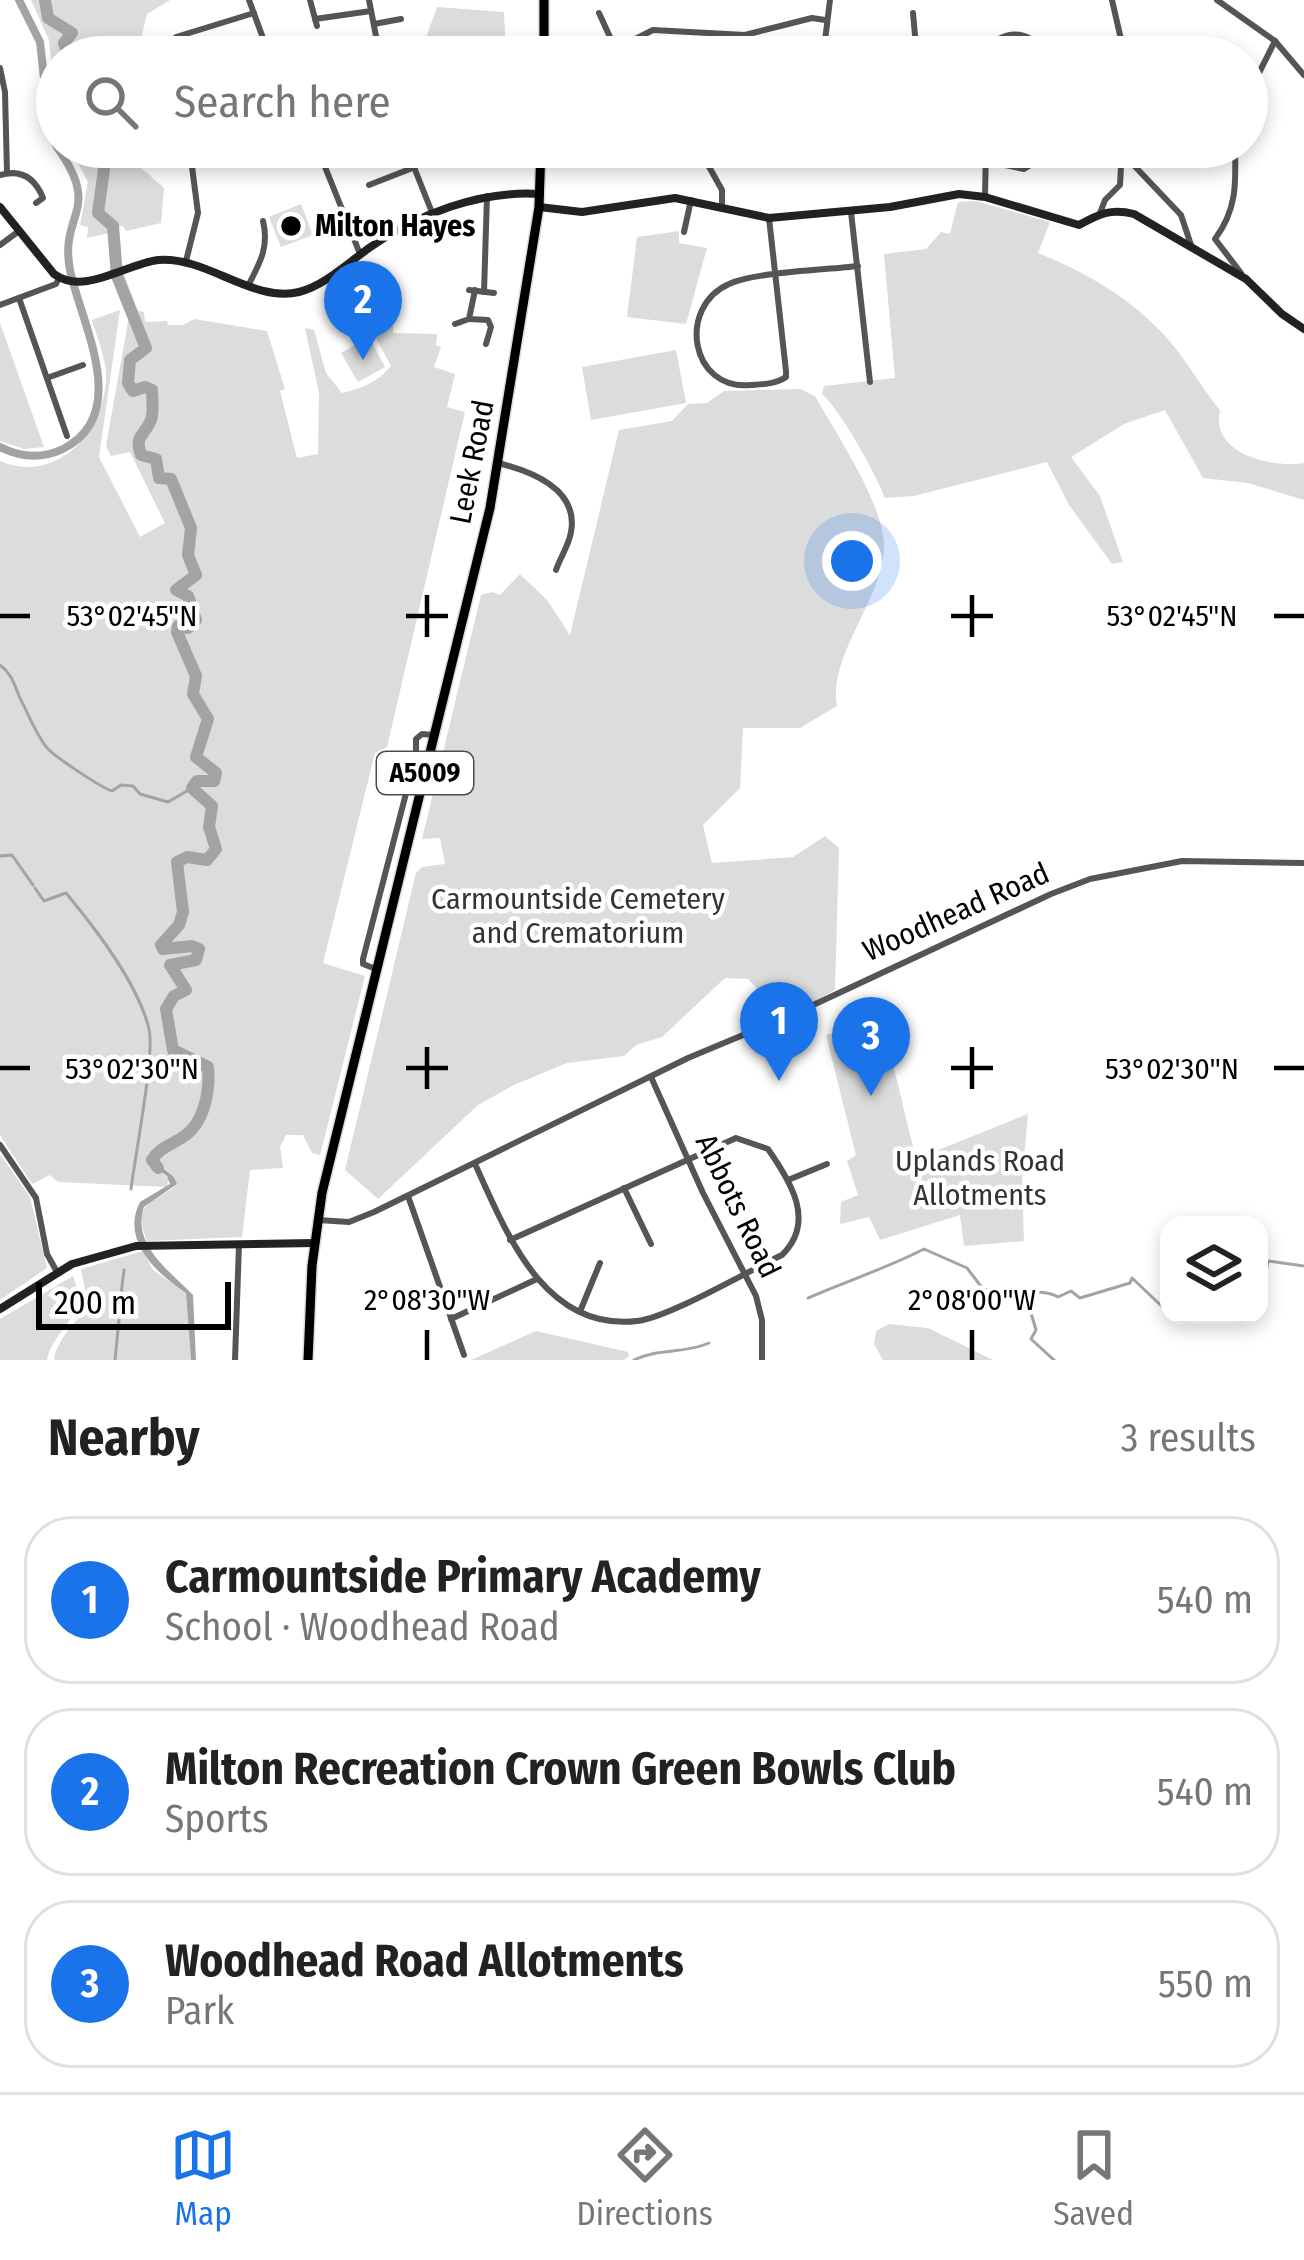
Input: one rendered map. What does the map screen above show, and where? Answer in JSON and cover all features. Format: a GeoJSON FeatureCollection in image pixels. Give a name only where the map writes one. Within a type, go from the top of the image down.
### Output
{"type":"FeatureCollection","features":[{"type":"Feature","properties":{"kind":"main road"},"geometry":{"type":"LineString","coordinates":[[544,0],[544,36]]}},
{"type":"Feature","properties":{"kind":"main road","name":"A5009"},"geometry":{"type":"LineString","coordinates":[[540,194],[541,168]]}},
{"type":"Feature","properties":{"kind":"main road","name":"Leek Road"},"geometry":{"type":"LineString","coordinates":[[308,1360],[318,1220],[498,463],[540,194]]}},
{"type":"Feature","properties":{"kind":"street"},"geometry":{"type":"LineString","coordinates":[[249,0],[262,36]]}},
{"type":"Feature","properties":{"kind":"street"},"geometry":{"type":"LineString","coordinates":[[310,0],[316,23],[370,11]]}},
{"type":"Feature","properties":{"kind":"street"},"geometry":{"type":"LineString","coordinates":[[369,0],[376,36]]}},
{"type":"Feature","properties":{"kind":"street"},"geometry":{"type":"LineString","coordinates":[[824,36],[830,0]]}},
{"type":"Feature","properties":{"kind":"street"},"geometry":{"type":"LineString","coordinates":[[1112,0],[1120,36]]}},
{"type":"Feature","properties":{"kind":"street"},"geometry":{"type":"LineString","coordinates":[[1217,0],[1268,36]]}},
{"type":"Feature","properties":{"kind":"street"},"geometry":{"type":"LineString","coordinates":[[180,33],[254,13]]}},
{"type":"Feature","properties":{"kind":"street"},"geometry":{"type":"LineString","coordinates":[[599,13],[610,36]]}},
{"type":"Feature","properties":{"kind":"street"},"geometry":{"type":"LineString","coordinates":[[913,13],[915,36]]}},
{"type":"Feature","properties":{"kind":"street"},"geometry":{"type":"LineString","coordinates":[[640,36],[653,30],[745,34],[812,18],[825,20]]}},
{"type":"Feature","properties":{"kind":"street"},"geometry":{"type":"LineString","coordinates":[[374,25],[402,19]]}},
{"type":"Feature","properties":{"kind":"street"},"geometry":{"type":"LineString","coordinates":[[1268,36],[1304,76]]}},
{"type":"Feature","properties":{"kind":"street"},"geometry":{"type":"LineString","coordinates":[[1268,55],[1275,41]]}},
{"type":"Feature","properties":{"kind":"street"},"geometry":{"type":"LineString","coordinates":[[0,68],[5,92],[3,174],[34,181],[43,198],[36,203]]}},
{"type":"Feature","properties":{"kind":"street"},"geometry":{"type":"LineString","coordinates":[[186,261],[197,213],[192,168]]}},
{"type":"Feature","properties":{"kind":"street"},"geometry":{"type":"LineString","coordinates":[[328,168],[360,254]]}},
{"type":"Feature","properties":{"kind":"street"},"geometry":{"type":"LineString","coordinates":[[369,185],[413,168]]}},
{"type":"Feature","properties":{"kind":"street"},"geometry":{"type":"LineString","coordinates":[[416,168],[434,214]]}},
{"type":"Feature","properties":{"kind":"street"},"geometry":{"type":"LineString","coordinates":[[710,168],[722,190],[722,209]]}},
{"type":"Feature","properties":{"kind":"street"},"geometry":{"type":"LineString","coordinates":[[985,197],[986,168]]}},
{"type":"Feature","properties":{"kind":"street"},"geometry":{"type":"LineString","coordinates":[[1100,213],[1120,184],[1122,168]]}},
{"type":"Feature","properties":{"kind":"street"},"geometry":{"type":"LineString","coordinates":[[1139,168],[1181,214],[1192,250]]}},
{"type":"Feature","properties":{"kind":"street"},"geometry":{"type":"LineString","coordinates":[[1236,168],[1231,218],[1215,239],[1246,279],[1304,329]]}},
{"type":"Feature","properties":{"kind":"street"},"geometry":{"type":"LineString","coordinates":[[0,208],[62,279],[79,282],[154,261],[186,261],[249,284],[293,293],[312,287],[401,228],[434,214],[509,191],[540,194]]}},
{"type":"Feature","properties":{"kind":"street"},"geometry":{"type":"LineString","coordinates":[[539,207],[582,212],[661,197],[769,218],[851,212],[959,194],[1079,225],[1117,210],[1134,214],[1246,279]]}},
{"type":"Feature","properties":{"kind":"street"},"geometry":{"type":"LineString","coordinates":[[469,319],[481,291],[487,196]]}},
{"type":"Feature","properties":{"kind":"street"},"geometry":{"type":"LineString","coordinates":[[684,232],[691,200]]}},
{"type":"Feature","properties":{"kind":"street"},"geometry":{"type":"LineString","coordinates":[[851,212],[870,382]]}},
{"type":"Feature","properties":{"kind":"street"},"geometry":{"type":"LineString","coordinates":[[769,218],[775,276],[786,371],[783,381],[743,386],[723,382],[698,358],[696,339],[701,313],[720,288],[752,277],[775,276],[858,266]]}},
{"type":"Feature","properties":{"kind":"street"},"geometry":{"type":"LineString","coordinates":[[249,284],[264,254],[263,221]]}},
{"type":"Feature","properties":{"kind":"street"},"geometry":{"type":"LineString","coordinates":[[0,244],[20,231]]}},
{"type":"Feature","properties":{"kind":"street"},"geometry":{"type":"LineString","coordinates":[[0,305],[62,279]]}},
{"type":"Feature","properties":{"kind":"street"},"geometry":{"type":"LineString","coordinates":[[19,298],[67,436]]}},
{"type":"Feature","properties":{"kind":"street"},"geometry":{"type":"LineString","coordinates":[[455,324],[488,320],[486,344]]}},
{"type":"Feature","properties":{"kind":"street"},"geometry":{"type":"LineString","coordinates":[[46,378],[83,365]]}},
{"type":"Feature","properties":{"kind":"street"},"geometry":{"type":"LineString","coordinates":[[498,463],[544,479],[566,502],[572,531],[556,570]]}},
{"type":"Feature","properties":{"kind":"street","name":"Woodhead Road"},"geometry":{"type":"LineString","coordinates":[[318,1220],[349,1222],[651,1077],[1090,879],[1182,861],[1304,863]]}},
{"type":"Feature","properties":{"kind":"street","name":"Abbots Road"},"geometry":{"type":"LineString","coordinates":[[651,1077],[686,1158],[756,1295],[765,1359]]}},
{"type":"Feature","properties":{"kind":"street"},"geometry":{"type":"LineString","coordinates":[[475,1164],[510,1240],[537,1279],[581,1310],[605,1318],[638,1321],[782,1255],[793,1244],[799,1213],[788,1180],[768,1149],[736,1138],[510,1240]]}},
{"type":"Feature","properties":{"kind":"street"},"geometry":{"type":"LineString","coordinates":[[0,1144],[36,1198],[47,1255],[57,1271]]}},
{"type":"Feature","properties":{"kind":"street"},"geometry":{"type":"LineString","coordinates":[[788,1180],[827,1164]]}},
{"type":"Feature","properties":{"kind":"street"},"geometry":{"type":"LineString","coordinates":[[624,1187],[651,1244]]}},
{"type":"Feature","properties":{"kind":"street"},"geometry":{"type":"LineString","coordinates":[[407,1196],[464,1355]]}},
{"type":"Feature","properties":{"kind":"street"},"geometry":{"type":"LineString","coordinates":[[0,1309],[57,1271],[136,1246],[315,1243]]}},
{"type":"Feature","properties":{"kind":"street"},"geometry":{"type":"LineString","coordinates":[[235,1360],[238,1244]]}},
{"type":"Feature","properties":{"kind":"street"},"geometry":{"type":"LineString","coordinates":[[581,1310],[600,1263]]}},
{"type":"Feature","properties":{"kind":"street"},"geometry":{"type":"LineString","coordinates":[[451,1319],[537,1279]]}},
{"type":"Feature","properties":{"kind":"green space"},"geometry":{"type":"Polygon","coordinates":[[[31,0],[170,0],[147,14],[142,36],[47,36],[31,0]]]}},
{"type":"Feature","properties":{"kind":"green space"},"geometry":{"type":"Polygon","coordinates":[[[437,7],[504,12],[505,36],[427,36],[437,7]]]}},
{"type":"Feature","properties":{"kind":"green space"},"geometry":{"type":"Polygon","coordinates":[[[81,168],[141,168],[164,188],[161,223],[126,231],[118,227],[121,259],[111,263],[109,233],[87,238],[88,227],[80,225],[88,182],[81,168]]]}},
{"type":"Feature","properties":{"kind":"green space"},"geometry":{"type":"Polygon","coordinates":[[[976,201],[1050,222],[1038,253],[1113,292],[1147,318],[1220,410],[1219,425],[1233,447],[1260,460],[1304,463],[1304,500],[1248,483],[1203,478],[1165,410],[1124,424],[1071,457],[1100,496],[1123,562],[1112,564],[1069,505],[1047,462],[914,496],[885,498],[857,443],[822,394],[824,386],[895,378],[884,254],[926,249],[941,232],[950,234],[958,202],[976,201]]]}},
{"type":"Feature","properties":{"kind":"green space","name":"Milton Hayes"},"geometry":{"type":"Polygon","coordinates":[[[301,204],[313,235],[281,247],[269,217],[301,204]]]}},
{"type":"Feature","properties":{"kind":"green space"},"geometry":{"type":"Polygon","coordinates":[[[679,231],[679,243],[707,248],[686,324],[627,317],[637,237],[679,231]]]}},
{"type":"Feature","properties":{"kind":"green space"},"geometry":{"type":"Polygon","coordinates":[[[124,274],[145,322],[183,325],[194,319],[267,331],[285,389],[280,391],[297,458],[318,454],[319,393],[305,328],[314,330],[326,373],[342,393],[369,384],[391,366],[368,323],[374,282],[394,299],[393,333],[437,334],[436,345],[441,347],[434,367],[455,374],[447,407],[465,412],[387,747],[375,753],[323,963],[365,976],[320,1155],[312,1153],[303,1135],[286,1135],[280,1147],[283,1168],[250,1170],[242,1237],[147,1241],[143,1211],[177,1184],[150,1154],[149,1162],[169,1179],[167,1187],[58,1182],[50,1175],[32,1184],[0,1135],[0,461],[40,466],[58,459],[87,434],[104,397],[106,376],[92,320],[120,310],[99,457],[140,537],[165,523],[130,452],[111,456],[106,446],[129,316],[114,277],[124,274]]]}},
{"type":"Feature","properties":{"kind":"green space"},"geometry":{"type":"Polygon","coordinates":[[[0,323],[44,447],[24,449],[0,441],[0,323]]]}},
{"type":"Feature","properties":{"kind":"green space"},"geometry":{"type":"Polygon","coordinates":[[[369,337],[385,367],[358,382],[341,353],[369,337]]]}},
{"type":"Feature","properties":{"kind":"green space"},"geometry":{"type":"Polygon","coordinates":[[[676,350],[686,403],[591,420],[582,367],[676,350]]]}},
{"type":"Feature","properties":{"kind":"green space","name":"Carmountside Cemetery and Crematorium"},"geometry":{"type":"Polygon","coordinates":[[[800,389],[815,396],[868,491],[882,531],[881,567],[840,668],[837,706],[800,728],[743,728],[740,788],[703,825],[712,863],[793,857],[825,836],[839,848],[835,990],[813,1002],[808,995],[776,1009],[748,979],[725,978],[662,1037],[636,1045],[624,1056],[567,1063],[478,1105],[378,1199],[345,1170],[416,873],[422,867],[445,864],[440,838],[422,839],[481,595],[500,595],[520,574],[547,600],[570,635],[619,430],[672,421],[688,404],[707,403],[724,391],[800,389]]]}},
{"type":"Feature","properties":{"kind":"green space","name":"Uplands Road Allotments"},"geometry":{"type":"Polygon","coordinates":[[[882,1019],[916,1159],[1028,1114],[1022,1179],[1024,1241],[964,1246],[960,1215],[880,1240],[869,1217],[840,1224],[841,1202],[858,1195],[847,1161],[856,1155],[826,1035],[882,1019]]]}},
{"type":"Feature","properties":{"kind":"green space"},"geometry":{"type":"Polygon","coordinates":[[[0,1154],[30,1197],[47,1268],[0,1300],[0,1154]]]}},
{"type":"Feature","properties":{"kind":"green space"},"geometry":{"type":"Polygon","coordinates":[[[143,1251],[153,1270],[186,1293],[191,1360],[54,1360],[76,1320],[96,1301],[86,1294],[81,1269],[143,1251]]]}},
{"type":"Feature","properties":{"kind":"green space"},"geometry":{"type":"Polygon","coordinates":[[[73,1276],[81,1300],[47,1360],[0,1360],[0,1319],[73,1276]]]}},
{"type":"Feature","properties":{"kind":"green space"},"geometry":{"type":"Polygon","coordinates":[[[889,1324],[928,1328],[993,1360],[883,1360],[874,1344],[876,1331],[889,1324]]]}},
{"type":"Feature","properties":{"kind":"green space"},"geometry":{"type":"Polygon","coordinates":[[[536,1331],[628,1352],[629,1356],[624,1360],[471,1360],[536,1331]]]}},
{"type":"Feature","properties":{"kind":"shaded area"},"geometry":{"type":"Polygon","coordinates":[[[150,1154],[157,1155],[156,1162],[177,1184],[144,1207],[143,1234],[155,1257],[193,1295],[196,1360],[191,1360],[186,1293],[153,1266],[135,1230],[140,1202],[170,1184],[151,1165],[150,1154]]]}},
{"type":"Feature","properties":{"kind":"waterway"},"geometry":{"type":"LineString","coordinates":[[19,0],[37,36]]}},
{"type":"Feature","properties":{"kind":"waterway"},"geometry":{"type":"LineString","coordinates":[[45,0],[48,18],[72,33],[70,36]]}},
{"type":"Feature","properties":{"kind":"waterway"},"geometry":{"type":"LineString","coordinates":[[0,447],[31,456],[55,452],[84,433],[95,413],[96,366],[68,251],[78,199],[69,168]]}},
{"type":"Feature","properties":{"kind":"waterway"},"geometry":{"type":"LineString","coordinates":[[104,168],[98,213],[113,226],[117,276],[146,348],[130,360],[128,383],[133,391],[152,390],[152,417],[139,448],[141,455],[156,459],[159,478],[171,479],[191,528],[188,555],[196,575],[176,590],[188,596],[196,620],[188,628],[178,626],[177,632],[196,676],[193,694],[208,719],[196,757],[216,773],[214,781],[197,781],[192,788],[212,806],[209,827],[216,849],[207,860],[187,857],[177,862],[183,912],[179,925],[161,945],[163,949],[199,949],[196,960],[170,965],[186,990],[174,996],[166,1009],[173,1050],[208,1067],[207,1096],[190,1131],[152,1160],[158,1168]]}},
{"type":"Feature","properties":{"kind":"waterway"},"geometry":{"type":"LineString","coordinates":[[0,665],[45,745],[89,778],[112,791],[121,785],[133,786],[140,794],[168,802],[192,788]]}},
{"type":"Feature","properties":{"kind":"waterway"},"geometry":{"type":"LineString","coordinates":[[0,856],[12,855],[33,885]]}},
{"type":"Feature","properties":{"kind":"waterway"},"geometry":{"type":"LineString","coordinates":[[35,888],[44,901],[66,893],[114,957],[149,1029],[144,1106],[131,1189]]}},
{"type":"Feature","properties":{"kind":"waterway"},"geometry":{"type":"LineString","coordinates":[[808,1298],[924,1249],[967,1268],[983,1289],[1058,1297],[1071,1291],[1080,1298],[1130,1283],[1132,1278],[1160,1304]]}},
{"type":"Feature","properties":{"kind":"waterway"},"geometry":{"type":"LineString","coordinates":[[1268,1261],[1304,1266]]}},
{"type":"Feature","properties":{"kind":"waterway"},"geometry":{"type":"LineString","coordinates":[[121,1294],[124,1270]]}},
{"type":"Feature","properties":{"kind":"waterway"},"geometry":{"type":"LineString","coordinates":[[1026,1296],[1036,1330],[1031,1339],[1054,1360]]}},
{"type":"Feature","properties":{"kind":"waterway"},"geometry":{"type":"LineString","coordinates":[[115,1360],[121,1300]]}},
{"type":"Feature","properties":{"kind":"waterway"},"geometry":{"type":"LineString","coordinates":[[634,1360],[709,1343]]}},
{"type":"Feature","properties":{"kind":"place","name":"Milton Hayes"},"geometry":{"type":"Point","coordinates":[291,226]}},
{"type":"Feature","properties":{"kind":"place","name":"Milton Recreation Crown Green Bowls Club"},"geometry":{"type":"Point","coordinates":[363,360]}},
{"type":"Feature","properties":{"kind":"place","name":"Carmountside Primary Academy"},"geometry":{"type":"Point","coordinates":[779,1081]}},
{"type":"Feature","properties":{"kind":"place","name":"Woodhead Road Allotments"},"geometry":{"type":"Point","coordinates":[871,1096]}}]}
